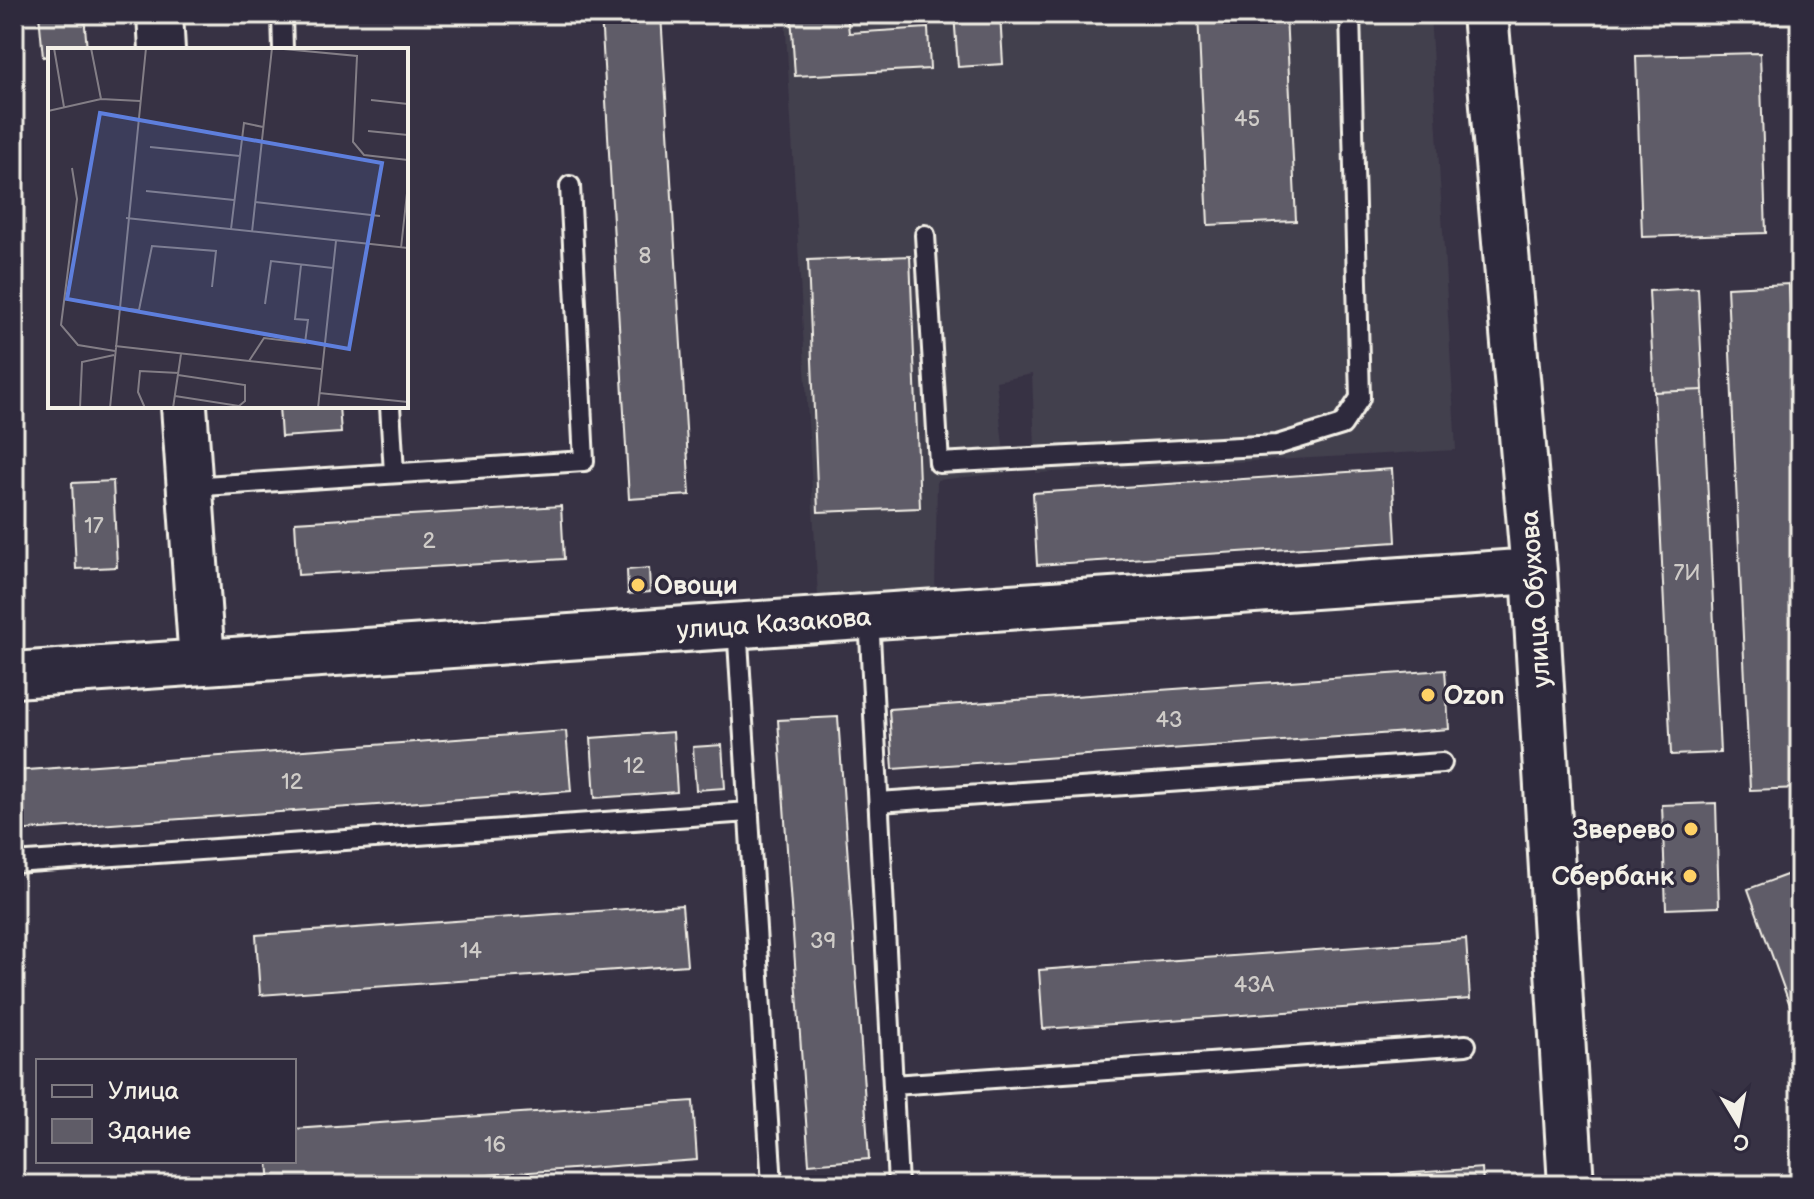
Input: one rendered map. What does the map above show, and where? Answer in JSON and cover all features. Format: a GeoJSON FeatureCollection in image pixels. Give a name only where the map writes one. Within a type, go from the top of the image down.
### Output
{"type":"FeatureCollection","features":[{"type":"Feature","properties":{"kind":"street"},"geometry":{"type":"LineString","coordinates":[[160,14],[162,48]]}},
{"type":"Feature","properties":{"kind":"street","name":"улица Обухова"},"geometry":{"type":"LineString","coordinates":[[1485,14],[1534,571],[1571,1185]]}},
{"type":"Feature","properties":{"kind":"street"},"geometry":{"type":"LineString","coordinates":[[184,408],[202,662]]}},
{"type":"Feature","properties":{"kind":"street","name":"улица Казакова"},"geometry":{"type":"LineString","coordinates":[[14,675],[1534,571]]}},
{"type":"Feature","properties":{"kind":"lane"},"geometry":{"type":"LineString","coordinates":[[282,14],[283,48]]}},
{"type":"Feature","properties":{"kind":"lane"},"geometry":{"type":"LineString","coordinates":[[925,235],[939,463],[1277,445],[1342,425],[1360,398],[1350,14]]}},
{"type":"Feature","properties":{"kind":"lane"},"geometry":{"type":"LineString","coordinates":[[189,487],[584,461],[570,186]]}},
{"type":"Feature","properties":{"kind":"lane"},"geometry":{"type":"LineString","coordinates":[[390,408],[394,473]]}},
{"type":"Feature","properties":{"kind":"lane"},"geometry":{"type":"LineString","coordinates":[[869,616],[898,1185]]}},
{"type":"Feature","properties":{"kind":"lane"},"geometry":{"type":"LineString","coordinates":[[737,625],[772,1185]]}},
{"type":"Feature","properties":{"kind":"lane"},"geometry":{"type":"LineString","coordinates":[[879,802],[1442,763]]}},
{"type":"Feature","properties":{"kind":"lane"},"geometry":{"type":"LineString","coordinates":[[14,863],[749,812]]}},
{"type":"Feature","properties":{"kind":"lane"},"geometry":{"type":"LineString","coordinates":[[893,1085],[1466,1045]]}},
{"type":"Feature","properties":{"kind":"shaded area"},"geometry":{"type":"Polygon","coordinates":[[[785,14],[1430,14],[1456,450],[1036,473],[1032,374],[996,381],[1006,473],[937,480],[935,592],[818,597],[785,14]]]}},
{"type":"Feature","properties":{"kind":"building"},"geometry":{"type":"Polygon","coordinates":[[[39,14],[84,14],[87,48],[48,48],[48,56],[43,57],[39,14]]]}},
{"type":"Feature","properties":{"kind":"building"},"geometry":{"type":"Polygon","coordinates":[[[601,14],[661,14],[690,495],[629,499],[601,14]]]}},
{"type":"Feature","properties":{"kind":"building"},"geometry":{"type":"Polygon","coordinates":[[[791,14],[847,14],[849,33],[928,28],[930,69],[795,76],[791,14]]]}},
{"type":"Feature","properties":{"kind":"building"},"geometry":{"type":"Polygon","coordinates":[[[954,14],[1000,14],[1003,64],[958,67],[954,14]]]}},
{"type":"Feature","properties":{"kind":"building"},"geometry":{"type":"Polygon","coordinates":[[[1198,14],[1286,14],[1296,221],[1208,225],[1198,14]]]}},
{"type":"Feature","properties":{"kind":"building"},"geometry":{"type":"Polygon","coordinates":[[[1760,53],[1766,233],[1642,237],[1636,56],[1760,53]]]}},
{"type":"Feature","properties":{"kind":"building"},"geometry":{"type":"Polygon","coordinates":[[[910,256],[920,508],[818,512],[808,260],[910,256]]]}},
{"type":"Feature","properties":{"kind":"building"},"geometry":{"type":"Polygon","coordinates":[[[1789,284],[1800,527],[1800,788],[1750,790],[1727,287],[1789,284]]]}},
{"type":"Feature","properties":{"kind":"building"},"geometry":{"type":"Polygon","coordinates":[[[1698,288],[1703,390],[1654,392],[1649,291],[1698,288]]]}},
{"type":"Feature","properties":{"kind":"building"},"geometry":{"type":"Polygon","coordinates":[[[1703,390],[1720,753],[1671,755],[1654,392],[1703,390]]]}},
{"type":"Feature","properties":{"kind":"building"},"geometry":{"type":"Polygon","coordinates":[[[279,408],[339,408],[341,433],[281,437],[279,408]]]}},
{"type":"Feature","properties":{"kind":"building"},"geometry":{"type":"Polygon","coordinates":[[[1392,469],[1396,542],[1037,565],[1033,493],[1392,469]]]}},
{"type":"Feature","properties":{"kind":"building"},"geometry":{"type":"Polygon","coordinates":[[[113,481],[117,567],[76,569],[72,483],[113,481]]]}},
{"type":"Feature","properties":{"kind":"building"},"geometry":{"type":"Polygon","coordinates":[[[561,506],[564,559],[298,575],[295,522],[561,506]]]}},
{"type":"Feature","properties":{"kind":"building"},"geometry":{"type":"Polygon","coordinates":[[[649,568],[650,592],[628,594],[627,570],[649,568]]]}},
{"type":"Feature","properties":{"kind":"building"},"geometry":{"type":"Polygon","coordinates":[[[1445,670],[1449,729],[893,769],[889,709],[1445,670]]]}},
{"type":"Feature","properties":{"kind":"building"},"geometry":{"type":"Polygon","coordinates":[[[838,717],[869,1159],[809,1164],[778,720],[838,717]]]}},
{"type":"Feature","properties":{"kind":"building"},"geometry":{"type":"Polygon","coordinates":[[[566,731],[571,791],[14,831],[14,771],[566,731]]]}},
{"type":"Feature","properties":{"kind":"building"},"geometry":{"type":"Polygon","coordinates":[[[673,732],[677,792],[595,798],[591,738],[673,732]]]}},
{"type":"Feature","properties":{"kind":"building"},"geometry":{"type":"Polygon","coordinates":[[[722,745],[725,788],[696,790],[693,747],[722,745]]]}},
{"type":"Feature","properties":{"kind":"building"},"geometry":{"type":"Polygon","coordinates":[[[1716,803],[1719,907],[1666,909],[1662,805],[1716,803]]]}},
{"type":"Feature","properties":{"kind":"building"},"geometry":{"type":"Polygon","coordinates":[[[1800,870],[1800,1033],[1748,889],[1800,870]]]}},
{"type":"Feature","properties":{"kind":"building"},"geometry":{"type":"Polygon","coordinates":[[[682,905],[687,965],[260,995],[256,935],[682,905]]]}},
{"type":"Feature","properties":{"kind":"building"},"geometry":{"type":"Polygon","coordinates":[[[1466,939],[1470,999],[1043,1029],[1039,970],[1466,939]]]}},
{"type":"Feature","properties":{"kind":"building"},"geometry":{"type":"Polygon","coordinates":[[[693,1101],[697,1160],[349,1185],[270,1185],[268,1163],[296,1163],[296,1129],[693,1101]]]}},
{"type":"Feature","properties":{"kind":"building"},"geometry":{"type":"Polygon","coordinates":[[[1482,1168],[1483,1185],[1246,1185],[1482,1168]]]}},
{"type":"Feature","properties":{"kind":"place","name":"Овощи"},"geometry":{"type":"Point","coordinates":[638,585]}},
{"type":"Feature","properties":{"kind":"place","name":"Ozon"},"geometry":{"type":"Point","coordinates":[1428,695]}},
{"type":"Feature","properties":{"kind":"place","name":"Зверево"},"geometry":{"type":"Point","coordinates":[1691,829]}},
{"type":"Feature","properties":{"kind":"place","name":"Сбербанк"},"geometry":{"type":"Point","coordinates":[1690,876]}}]}
